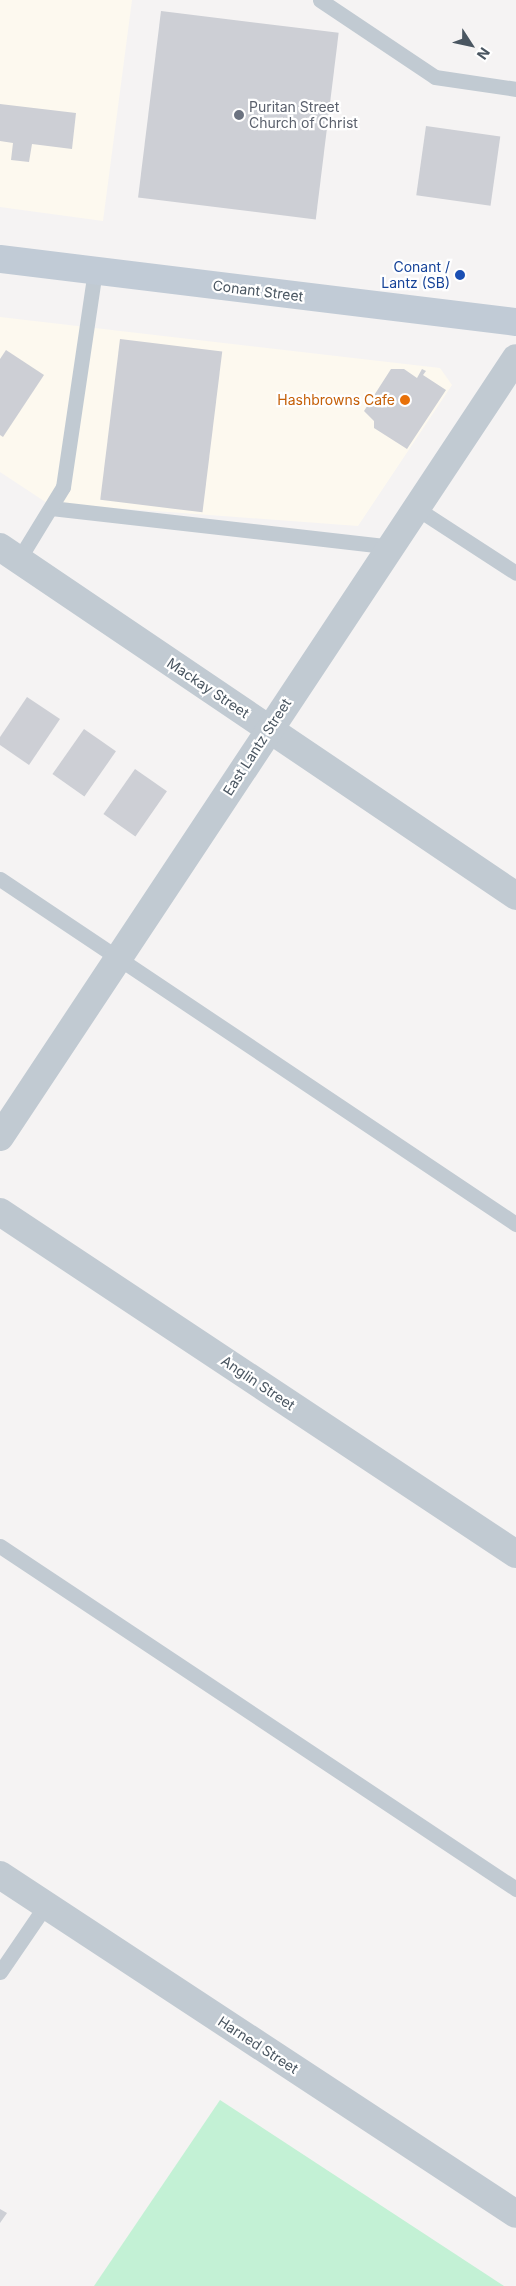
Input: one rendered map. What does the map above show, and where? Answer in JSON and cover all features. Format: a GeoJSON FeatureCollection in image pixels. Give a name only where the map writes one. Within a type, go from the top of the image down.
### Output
{"type":"FeatureCollection","features":[{"type":"Feature","properties":{"kind":"main road","name":"Conant Street"},"geometry":{"type":"LineString","coordinates":[[0,259],[516,322]]}},
{"type":"Feature","properties":{"kind":"street","name":"East Lantz Street"},"geometry":{"type":"LineString","coordinates":[[0,1137],[516,358]]}},
{"type":"Feature","properties":{"kind":"street","name":"Mackay Street"},"geometry":{"type":"LineString","coordinates":[[10,553],[516,896]]}},
{"type":"Feature","properties":{"kind":"street","name":"Anglin Street"},"geometry":{"type":"LineString","coordinates":[[0,1212],[516,1554]]}},
{"type":"Feature","properties":{"kind":"street","name":"Harned Street"},"geometry":{"type":"LineString","coordinates":[[0,1875],[516,2214]]}},
{"type":"Feature","properties":{"kind":"lane"},"geometry":{"type":"LineString","coordinates":[[320,0],[435,77],[516,90]]}},
{"type":"Feature","properties":{"kind":"lane"},"geometry":{"type":"LineString","coordinates":[[10,553],[51,508],[63,487],[95,271]]}},
{"type":"Feature","properties":{"kind":"lane"},"geometry":{"type":"LineString","coordinates":[[51,508],[391,547]]}},
{"type":"Feature","properties":{"kind":"lane"},"geometry":{"type":"LineString","coordinates":[[416,508],[516,573]]}},
{"type":"Feature","properties":{"kind":"lane"},"geometry":{"type":"LineString","coordinates":[[0,880],[516,1224]]}},
{"type":"Feature","properties":{"kind":"lane"},"geometry":{"type":"LineString","coordinates":[[0,1546],[516,1889]]}},
{"type":"Feature","properties":{"kind":"lane"},"geometry":{"type":"LineString","coordinates":[[0,1972],[45,1906]]}},
{"type":"Feature","properties":{"kind":"shaded area"},"geometry":{"type":"Polygon","coordinates":[[[0,0],[132,0],[103,221],[0,207],[0,0]]]}},
{"type":"Feature","properties":{"kind":"shaded area"},"geometry":{"type":"Polygon","coordinates":[[[0,317],[440,368],[452,385],[358,526],[47,503],[0,472],[0,317]]]}},
{"type":"Feature","properties":{"kind":"green space"},"geometry":{"type":"Polygon","coordinates":[[[220,2100],[504,2286],[94,2286],[220,2100]]]}},
{"type":"Feature","properties":{"kind":"building","name":"Puritan Street Church of Christ"},"geometry":{"type":"Polygon","coordinates":[[[161,11],[339,33],[316,219],[138,198],[161,11]]]}},
{"type":"Feature","properties":{"kind":"building"},"geometry":{"type":"Polygon","coordinates":[[[0,104],[76,113],[72,149],[32,144],[29,162],[11,160],[13,143],[0,141],[0,104]]]}},
{"type":"Feature","properties":{"kind":"building"},"geometry":{"type":"Polygon","coordinates":[[[426,126],[500,136],[491,206],[416,195],[426,126]]]}},
{"type":"Feature","properties":{"kind":"building"},"geometry":{"type":"Polygon","coordinates":[[[120,339],[222,352],[202,512],[100,500],[120,339]]]}},
{"type":"Feature","properties":{"kind":"building"},"geometry":{"type":"Polygon","coordinates":[[[6,350],[44,375],[3,437],[0,435],[0,359],[6,350]]]}},
{"type":"Feature","properties":{"kind":"building","name":"Hashbrowns Cafe"},"geometry":{"type":"Polygon","coordinates":[[[391,369],[404,369],[417,378],[422,369],[426,371],[423,375],[446,390],[407,449],[374,428],[374,421],[364,411],[391,369]]]}},
{"type":"Feature","properties":{"kind":"building"},"geometry":{"type":"Polygon","coordinates":[[[27,697],[60,719],[29,765],[0,745],[0,737],[27,697]]]}},
{"type":"Feature","properties":{"kind":"building"},"geometry":{"type":"Polygon","coordinates":[[[84,729],[116,751],[84,796],[52,774],[84,729]]]}},
{"type":"Feature","properties":{"kind":"building"},"geometry":{"type":"Polygon","coordinates":[[[135,769],[167,791],[135,836],[103,814],[135,769]]]}},
{"type":"Feature","properties":{"kind":"building"},"geometry":{"type":"Polygon","coordinates":[[[0,2209],[7,2213],[0,2223],[0,2209]]]}},
{"type":"Feature","properties":{"kind":"place","name":"Puritan Street Church of Christ"},"geometry":{"type":"Point","coordinates":[239,115]}},
{"type":"Feature","properties":{"kind":"place","name":"Conant / Lantz (SB)"},"geometry":{"type":"Point","coordinates":[460,275]}},
{"type":"Feature","properties":{"kind":"place","name":"Hashbrowns Cafe"},"geometry":{"type":"Point","coordinates":[405,400]}}]}
